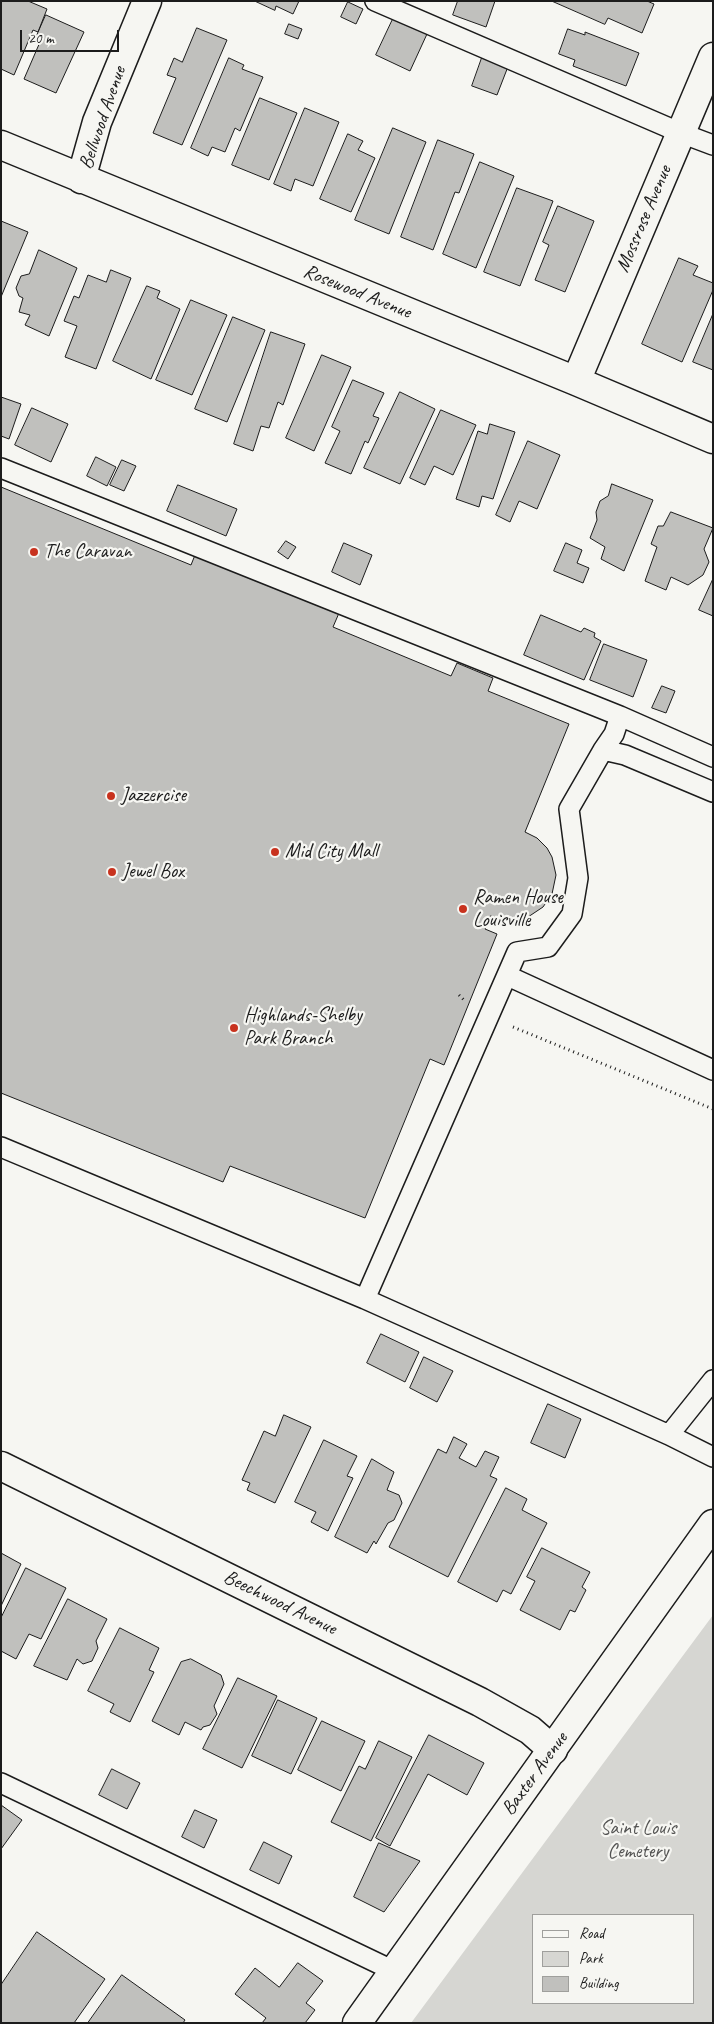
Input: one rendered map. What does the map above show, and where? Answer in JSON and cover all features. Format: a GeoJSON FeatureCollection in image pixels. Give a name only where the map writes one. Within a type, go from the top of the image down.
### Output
{"type":"FeatureCollection","features":[{"type":"Feature","properties":{"kind":"street","name":"Bellwood Avenue"},"geometry":{"type":"LineString","coordinates":[[81,179],[97,122],[147,1]]}},
{"type":"Feature","properties":{"kind":"street","name":"Mossrose Avenue"},"geometry":{"type":"LineString","coordinates":[[576,381],[713,57]]}},
{"type":"Feature","properties":{"kind":"street","name":"Rosewood Avenue"},"geometry":{"type":"LineString","coordinates":[[1,145],[713,439]]}},
{"type":"Feature","properties":{"kind":"street","name":"Beechwood Avenue"},"geometry":{"type":"LineString","coordinates":[[1,1466],[480,1702],[530,1730],[553,1750]]}},
{"type":"Feature","properties":{"kind":"street","name":"Baxter Avenue"},"geometry":{"type":"LineString","coordinates":[[357,2023],[713,1524]]}},
{"type":"Feature","properties":{"kind":"lane"},"geometry":{"type":"LineString","coordinates":[[376,1],[681,133],[713,145]]}},
{"type":"Feature","properties":{"kind":"lane"},"geometry":{"type":"LineString","coordinates":[[1,468],[620,716],[713,757]]}},
{"type":"Feature","properties":{"kind":"lane"},"geometry":{"type":"LineString","coordinates":[[365,1299],[517,952],[548,947],[572,914],[578,878],[569,809],[602,750],[614,734],[620,716]]}},
{"type":"Feature","properties":{"kind":"lane"},"geometry":{"type":"LineString","coordinates":[[602,750],[625,755],[713,792]]}},
{"type":"Feature","properties":{"kind":"lane"},"geometry":{"type":"LineString","coordinates":[[508,976],[713,1070]]}},
{"type":"Feature","properties":{"kind":"lane"},"geometry":{"type":"LineString","coordinates":[[1,1148],[365,1299],[669,1435],[713,1457]]}},
{"type":"Feature","properties":{"kind":"lane"},"geometry":{"type":"LineString","coordinates":[[669,1435],[713,1380]]}},
{"type":"Feature","properties":{"kind":"lane"},"geometry":{"type":"LineString","coordinates":[[1,1783],[394,1971]]}},
{"type":"Feature","properties":{"kind":"path"},"geometry":{"type":"LineString","coordinates":[[513,1026],[713,1108]]}},
{"type":"Feature","properties":{"kind":"green space","name":"Saint Louis Cemetery"},"geometry":{"type":"Polygon","coordinates":[[[713,1615],[713,2023],[411,2023],[713,1615]]]}},
{"type":"Feature","properties":{"kind":"building"},"geometry":{"type":"Polygon","coordinates":[[[1,1],[28,1],[47,9],[38,32],[33,30],[14,75],[1,69],[1,1]]]}},
{"type":"Feature","properties":{"kind":"building"},"geometry":{"type":"Polygon","coordinates":[[[255,1],[299,1],[293,14],[276,6],[275,10],[255,1]]]}},
{"type":"Feature","properties":{"kind":"building"},"geometry":{"type":"Polygon","coordinates":[[[458,1],[495,1],[486,27],[453,15],[458,1]]]}},
{"type":"Feature","properties":{"kind":"building"},"geometry":{"type":"Polygon","coordinates":[[[552,1],[647,1],[654,4],[642,33],[608,18],[605,24],[552,1]]]}},
{"type":"Feature","properties":{"kind":"building"},"geometry":{"type":"Polygon","coordinates":[[[348,2],[363,9],[356,24],[341,17],[348,2]]]}},
{"type":"Feature","properties":{"kind":"building"},"geometry":{"type":"Polygon","coordinates":[[[46,15],[84,32],[56,93],[24,79],[40,42],[35,40],[46,15]]]}},
{"type":"Feature","properties":{"kind":"building"},"geometry":{"type":"Polygon","coordinates":[[[393,19],[427,34],[410,71],[376,55],[393,19]]]}},
{"type":"Feature","properties":{"kind":"building"},"geometry":{"type":"Polygon","coordinates":[[[289,24],[302,29],[298,39],[285,34],[289,24]]]}},
{"type":"Feature","properties":{"kind":"building"},"geometry":{"type":"Polygon","coordinates":[[[197,28],[227,40],[182,145],[153,133],[176,78],[167,75],[174,58],[182,62],[197,28]]]}},
{"type":"Feature","properties":{"kind":"building"},"geometry":{"type":"Polygon","coordinates":[[[568,29],[585,35],[585,32],[639,53],[626,86],[573,66],[575,60],[559,54],[568,29]]]}},
{"type":"Feature","properties":{"kind":"building"},"geometry":{"type":"Polygon","coordinates":[[[483,55],[509,64],[497,95],[472,86],[483,55]]]}},
{"type":"Feature","properties":{"kind":"building"},"geometry":{"type":"Polygon","coordinates":[[[229,58],[244,65],[242,69],[263,77],[240,131],[235,128],[225,152],[212,147],[208,156],[191,148],[229,58]]]}},
{"type":"Feature","properties":{"kind":"building"},"geometry":{"type":"Polygon","coordinates":[[[260,98],[297,113],[269,180],[232,165],[260,98]]]}},
{"type":"Feature","properties":{"kind":"building"},"geometry":{"type":"Polygon","coordinates":[[[305,108],[339,122],[313,186],[295,179],[291,191],[274,184],[305,108]]]}},
{"type":"Feature","properties":{"kind":"building"},"geometry":{"type":"Polygon","coordinates":[[[393,128],[426,142],[389,234],[355,220],[393,128]]]}},
{"type":"Feature","properties":{"kind":"building"},"geometry":{"type":"Polygon","coordinates":[[[348,134],[363,141],[358,150],[375,158],[351,212],[320,199],[348,134]]]}},
{"type":"Feature","properties":{"kind":"building"},"geometry":{"type":"Polygon","coordinates":[[[438,140],[474,154],[459,193],[455,192],[433,250],[401,237],[438,140]]]}},
{"type":"Feature","properties":{"kind":"building"},"geometry":{"type":"Polygon","coordinates":[[[480,162],[514,176],[476,268],[443,254],[480,162]]]}},
{"type":"Feature","properties":{"kind":"building"},"geometry":{"type":"Polygon","coordinates":[[[517,188],[553,201],[520,286],[484,272],[517,188]]]}},
{"type":"Feature","properties":{"kind":"building"},"geometry":{"type":"Polygon","coordinates":[[[558,206],[594,221],[565,292],[535,280],[549,245],[543,242],[558,206]]]}},
{"type":"Feature","properties":{"kind":"building"},"geometry":{"type":"Polygon","coordinates":[[[1,221],[28,232],[1,297],[1,221]]]}},
{"type":"Feature","properties":{"kind":"building"},"geometry":{"type":"Polygon","coordinates":[[[39,250],[77,268],[49,336],[25,325],[30,315],[19,312],[23,298],[19,296],[16,288],[21,276],[29,274],[39,250]]]}},
{"type":"Feature","properties":{"kind":"building"},"geometry":{"type":"Polygon","coordinates":[[[679,258],[698,266],[693,275],[713,283],[713,290],[682,362],[642,344],[679,258]]]}},
{"type":"Feature","properties":{"kind":"building"},"geometry":{"type":"Polygon","coordinates":[[[111,270],[131,278],[96,369],[65,357],[77,326],[64,321],[74,296],[79,298],[88,275],[106,282],[111,270]]]}},
{"type":"Feature","properties":{"kind":"building"},"geometry":{"type":"Polygon","coordinates":[[[147,286],[160,291],[157,298],[180,309],[151,379],[113,361],[147,286]]]}},
{"type":"Feature","properties":{"kind":"building"},"geometry":{"type":"Polygon","coordinates":[[[191,300],[227,315],[192,395],[156,380],[191,300]]]}},
{"type":"Feature","properties":{"kind":"building"},"geometry":{"type":"Polygon","coordinates":[[[713,314],[713,370],[693,362],[713,314]]]}},
{"type":"Feature","properties":{"kind":"building"},"geometry":{"type":"Polygon","coordinates":[[[233,317],[265,330],[227,422],[195,409],[233,317]]]}},
{"type":"Feature","properties":{"kind":"building"},"geometry":{"type":"Polygon","coordinates":[[[271,332],[305,344],[283,405],[278,402],[269,428],[261,426],[253,451],[234,444],[271,332]]]}},
{"type":"Feature","properties":{"kind":"building"},"geometry":{"type":"Polygon","coordinates":[[[322,355],[351,367],[314,451],[286,438],[322,355]]]}},
{"type":"Feature","properties":{"kind":"building"},"geometry":{"type":"Polygon","coordinates":[[[353,380],[384,393],[373,416],[379,418],[368,443],[365,441],[351,474],[325,463],[340,431],[332,427],[353,380]]]}},
{"type":"Feature","properties":{"kind":"building"},"geometry":{"type":"Polygon","coordinates":[[[400,392],[435,409],[400,484],[364,468],[400,392]]]}},
{"type":"Feature","properties":{"kind":"building"},"geometry":{"type":"Polygon","coordinates":[[[1,397],[21,404],[9,439],[1,436],[1,397]]]}},
{"type":"Feature","properties":{"kind":"building"},"geometry":{"type":"Polygon","coordinates":[[[32,408],[68,424],[51,462],[15,445],[32,408]]]}},
{"type":"Feature","properties":{"kind":"building"},"geometry":{"type":"Polygon","coordinates":[[[441,410],[476,425],[453,475],[434,466],[425,485],[410,478],[441,410]]]}},
{"type":"Feature","properties":{"kind":"building"},"geometry":{"type":"Polygon","coordinates":[[[490,424],[515,432],[493,499],[482,496],[479,507],[456,499],[478,431],[487,434],[490,424]]]}},
{"type":"Feature","properties":{"kind":"building"},"geometry":{"type":"Polygon","coordinates":[[[528,441],[560,455],[537,509],[519,501],[510,522],[496,515],[528,441]]]}},
{"type":"Feature","properties":{"kind":"building"},"geometry":{"type":"Polygon","coordinates":[[[96,457],[116,467],[107,486],[87,476],[96,457]]]}},
{"type":"Feature","properties":{"kind":"building"},"geometry":{"type":"Polygon","coordinates":[[[122,460],[136,466],[124,491],[110,485],[122,460]]]}},
{"type":"Feature","properties":{"kind":"building"},"geometry":{"type":"Polygon","coordinates":[[[612,484],[653,500],[624,571],[601,559],[605,547],[590,538],[597,520],[596,512],[600,501],[608,496],[612,484]]]}},
{"type":"Feature","properties":{"kind":"building"},"geometry":{"type":"Polygon","coordinates":[[[178,485],[237,509],[226,536],[167,511],[178,485]]]}},
{"type":"Feature","properties":{"kind":"building","name":"Mid City Mall"},"geometry":{"type":"Polygon","coordinates":[[[1,487],[191,565],[195,555],[339,613],[333,627],[451,676],[457,663],[493,678],[488,691],[569,724],[525,832],[537,838],[547,848],[552,857],[556,875],[552,894],[543,907],[528,917],[508,920],[490,916],[485,929],[497,934],[444,1065],[430,1059],[365,1218],[230,1166],[223,1182],[1,1093],[1,487]]]}},
{"type":"Feature","properties":{"kind":"building"},"geometry":{"type":"Polygon","coordinates":[[[671,512],[713,528],[704,549],[709,562],[703,575],[688,585],[671,577],[666,590],[645,581],[657,547],[651,544],[658,526],[663,526],[671,512]]]}},
{"type":"Feature","properties":{"kind":"building"},"geometry":{"type":"Polygon","coordinates":[[[286,541],[296,547],[288,559],[278,552],[286,541]]]}},
{"type":"Feature","properties":{"kind":"building"},"geometry":{"type":"Polygon","coordinates":[[[344,543],[372,555],[360,585],[332,572],[344,543]]]}},
{"type":"Feature","properties":{"kind":"building"},"geometry":{"type":"Polygon","coordinates":[[[566,543],[582,550],[577,563],[589,568],[583,583],[554,571],[566,543]]]}},
{"type":"Feature","properties":{"kind":"building"},"geometry":{"type":"Polygon","coordinates":[[[713,579],[713,616],[699,610],[713,579]]]}},
{"type":"Feature","properties":{"kind":"building"},"geometry":{"type":"Polygon","coordinates":[[[541,615],[581,632],[584,628],[595,633],[594,637],[601,641],[584,680],[524,655],[541,615]]]}},
{"type":"Feature","properties":{"kind":"building"},"geometry":{"type":"Polygon","coordinates":[[[604,644],[647,660],[633,697],[590,680],[604,644]]]}},
{"type":"Feature","properties":{"kind":"building"},"geometry":{"type":"Polygon","coordinates":[[[662,686],[675,691],[666,713],[652,708],[662,686]]]}},
{"type":"Feature","properties":{"kind":"building"},"geometry":{"type":"Polygon","coordinates":[[[381,1334],[419,1352],[405,1382],[367,1363],[381,1334]]]}},
{"type":"Feature","properties":{"kind":"building"},"geometry":{"type":"Polygon","coordinates":[[[424,1357],[453,1371],[437,1402],[410,1388],[424,1357]]]}},
{"type":"Feature","properties":{"kind":"building"},"geometry":{"type":"Polygon","coordinates":[[[548,1404],[581,1419],[565,1458],[531,1443],[548,1404]]]}},
{"type":"Feature","properties":{"kind":"building"},"geometry":{"type":"Polygon","coordinates":[[[284,1415],[311,1427],[275,1503],[247,1490],[250,1483],[242,1480],[264,1431],[275,1436],[284,1415]]]}},
{"type":"Feature","properties":{"kind":"building"},"geometry":{"type":"Polygon","coordinates":[[[454,1437],[467,1444],[459,1458],[476,1467],[485,1451],[499,1457],[490,1476],[497,1479],[448,1577],[389,1547],[438,1449],[446,1453],[454,1437]]]}},
{"type":"Feature","properties":{"kind":"building"},"geometry":{"type":"Polygon","coordinates":[[[324,1440],[357,1456],[347,1476],[353,1478],[328,1531],[311,1522],[316,1512],[295,1502],[324,1440]]]}},
{"type":"Feature","properties":{"kind":"building"},"geometry":{"type":"Polygon","coordinates":[[[372,1459],[394,1472],[387,1490],[399,1495],[402,1503],[394,1520],[388,1523],[376,1544],[374,1541],[367,1553],[335,1537],[372,1459]]]}},
{"type":"Feature","properties":{"kind":"building"},"geometry":{"type":"Polygon","coordinates":[[[506,1488],[527,1499],[522,1510],[547,1523],[511,1594],[503,1590],[497,1602],[458,1582],[506,1488]]]}},
{"type":"Feature","properties":{"kind":"building"},"geometry":{"type":"Polygon","coordinates":[[[542,1548],[590,1572],[582,1587],[586,1590],[575,1612],[570,1610],[560,1630],[520,1610],[535,1581],[527,1577],[542,1548]]]}},
{"type":"Feature","properties":{"kind":"building"},"geometry":{"type":"Polygon","coordinates":[[[1,1553],[21,1564],[1,1606],[1,1553]]]}},
{"type":"Feature","properties":{"kind":"building"},"geometry":{"type":"Polygon","coordinates":[[[26,1568],[66,1588],[41,1639],[29,1634],[16,1659],[1,1651],[1,1618],[26,1568]]]}},
{"type":"Feature","properties":{"kind":"building"},"geometry":{"type":"Polygon","coordinates":[[[68,1599],[107,1619],[96,1641],[98,1648],[92,1661],[83,1664],[77,1659],[67,1680],[34,1666],[68,1599]]]}},
{"type":"Feature","properties":{"kind":"building"},"geometry":{"type":"Polygon","coordinates":[[[120,1628],[159,1648],[149,1670],[154,1672],[130,1722],[110,1712],[114,1704],[88,1691],[120,1628]]]}},
{"type":"Feature","properties":{"kind":"building"},"geometry":{"type":"Polygon","coordinates":[[[191,1659],[221,1675],[224,1684],[214,1706],[217,1714],[210,1725],[203,1727],[201,1730],[185,1722],[179,1735],[152,1721],[181,1662],[191,1659]]]}},
{"type":"Feature","properties":{"kind":"building"},"geometry":{"type":"Polygon","coordinates":[[[238,1678],[277,1696],[242,1768],[203,1749],[238,1678]]]}},
{"type":"Feature","properties":{"kind":"building"},"geometry":{"type":"Polygon","coordinates":[[[278,1700],[317,1718],[291,1774],[252,1756],[278,1700]]]}},
{"type":"Feature","properties":{"kind":"building"},"geometry":{"type":"Polygon","coordinates":[[[322,1721],[365,1741],[341,1791],[298,1770],[322,1721]]]}},
{"type":"Feature","properties":{"kind":"building"},"geometry":{"type":"Polygon","coordinates":[[[429,1735],[484,1763],[467,1795],[428,1774],[390,1846],[376,1838],[429,1735]]]}},
{"type":"Feature","properties":{"kind":"building"},"geometry":{"type":"Polygon","coordinates":[[[379,1741],[412,1757],[371,1841],[331,1822],[359,1766],[365,1769],[379,1741]]]}},
{"type":"Feature","properties":{"kind":"building"},"geometry":{"type":"Polygon","coordinates":[[[112,1769],[140,1783],[127,1809],[99,1795],[112,1769]]]}},
{"type":"Feature","properties":{"kind":"building"},"geometry":{"type":"Polygon","coordinates":[[[1,1805],[22,1820],[1,1849],[1,1805]]]}},
{"type":"Feature","properties":{"kind":"building"},"geometry":{"type":"Polygon","coordinates":[[[195,1810],[217,1820],[204,1848],[182,1837],[195,1810]]]}},
{"type":"Feature","properties":{"kind":"building"},"geometry":{"type":"Polygon","coordinates":[[[264,1842],[292,1856],[279,1884],[250,1870],[264,1842]]]}},
{"type":"Feature","properties":{"kind":"building"},"geometry":{"type":"Polygon","coordinates":[[[379,1843],[420,1861],[384,1912],[354,1897],[379,1843]]]}},
{"type":"Feature","properties":{"kind":"building"},"geometry":{"type":"Polygon","coordinates":[[[37,1932],[105,1979],[74,2023],[1,2023],[1,1985],[37,1932]]]}},
{"type":"Feature","properties":{"kind":"building"},"geometry":{"type":"Polygon","coordinates":[[[298,1963],[323,1981],[306,2003],[315,2010],[305,2023],[262,2023],[266,2018],[235,1994],[255,1968],[279,1987],[298,1963]]]}},
{"type":"Feature","properties":{"kind":"building"},"geometry":{"type":"Polygon","coordinates":[[[122,1975],[185,2020],[183,2023],[88,2023],[122,1975]]]}},
{"type":"Feature","properties":{"kind":"place","name":"The Caravan"},"geometry":{"type":"Point","coordinates":[34,552]}},
{"type":"Feature","properties":{"kind":"place","name":"Jazzercise"},"geometry":{"type":"Point","coordinates":[111,796]}},
{"type":"Feature","properties":{"kind":"place","name":"Mid City Mall"},"geometry":{"type":"Point","coordinates":[275,852]}},
{"type":"Feature","properties":{"kind":"place","name":"Jewel Box"},"geometry":{"type":"Point","coordinates":[112,872]}},
{"type":"Feature","properties":{"kind":"place","name":"Ramen House Louisville"},"geometry":{"type":"Point","coordinates":[463,909]}},
{"type":"Feature","properties":{"kind":"place","name":"Highlands-Shelby Park Branch"},"geometry":{"type":"Point","coordinates":[234,1028]}}]}
